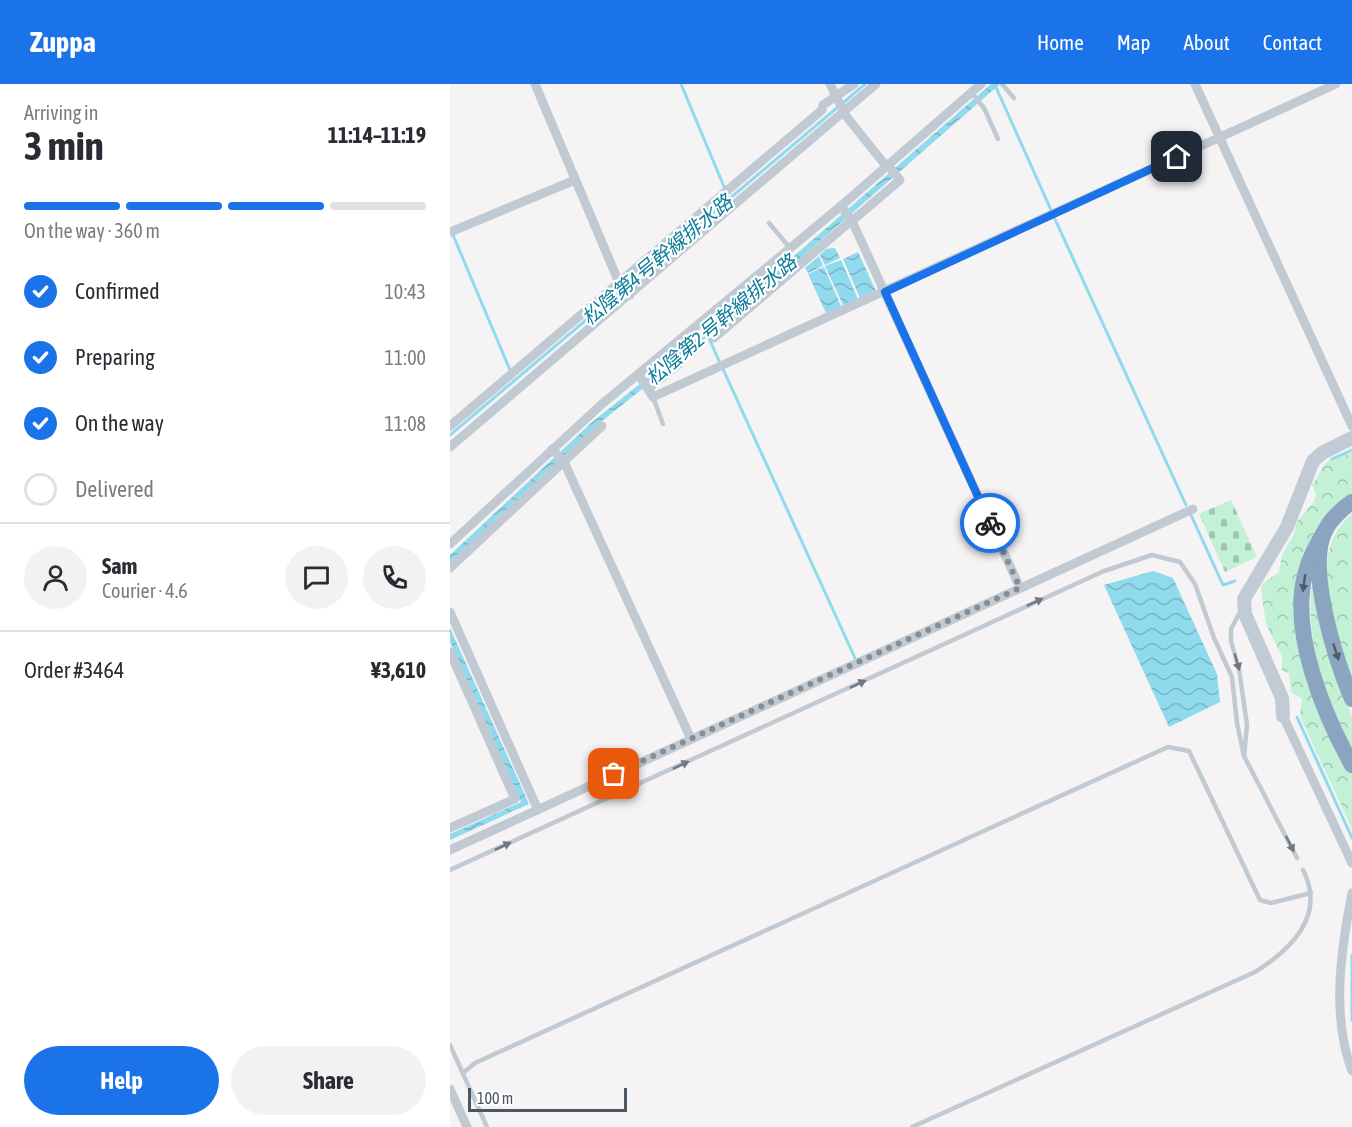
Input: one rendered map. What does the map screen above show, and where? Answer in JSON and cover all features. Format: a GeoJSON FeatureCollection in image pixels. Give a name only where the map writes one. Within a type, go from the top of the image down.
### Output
{"type":"FeatureCollection","features":[{"type":"Feature","properties":{"kind":"highway"},"geometry":{"type":"LineString","coordinates":[[1352,502],[1326,529],[1311,556],[1304,577],[1302,599],[1305,641],[1320,692],[1352,765]]}},
{"type":"Feature","properties":{"kind":"highway"},"geometry":{"type":"LineString","coordinates":[[1326,529],[1320,554],[1322,598],[1329,631],[1349,692]]}},
{"type":"Feature","properties":{"kind":"street"},"geometry":{"type":"LineString","coordinates":[[535,84],[619,284],[629,295]]}},
{"type":"Feature","properties":{"kind":"street"},"geometry":{"type":"LineString","coordinates":[[710,319],[718,334],[900,180],[843,111],[830,84]]}},
{"type":"Feature","properties":{"kind":"street"},"geometry":{"type":"LineString","coordinates":[[450,426],[854,84]]}},
{"type":"Feature","properties":{"kind":"street"},"geometry":{"type":"LineString","coordinates":[[450,447],[876,84]]}},
{"type":"Feature","properties":{"kind":"street"},"geometry":{"type":"LineString","coordinates":[[450,544],[554,450],[741,293],[790,248],[842,207],[981,84]]}},
{"type":"Feature","properties":{"kind":"street"},"geometry":{"type":"LineString","coordinates":[[1195,84],[1352,426]]}},
{"type":"Feature","properties":{"kind":"street"},"geometry":{"type":"LineString","coordinates":[[640,377],[651,392],[885,292],[1336,84]]}},
{"type":"Feature","properties":{"kind":"street"},"geometry":{"type":"LineString","coordinates":[[450,232],[576,180]]}},
{"type":"Feature","properties":{"kind":"street"},"geometry":{"type":"LineString","coordinates":[[842,207],[852,220],[1020,588]]}},
{"type":"Feature","properties":{"kind":"street"},"geometry":{"type":"LineString","coordinates":[[741,293],[752,305]]}},
{"type":"Feature","properties":{"kind":"street"},"geometry":{"type":"LineString","coordinates":[[450,568],[602,426]]}},
{"type":"Feature","properties":{"kind":"street"},"geometry":{"type":"LineString","coordinates":[[1352,438],[1322,453],[1312,461],[1298,503],[1275,551],[1244,599],[1243,608],[1282,698],[1283,716],[1352,863]]}},
{"type":"Feature","properties":{"kind":"street"},"geometry":{"type":"LineString","coordinates":[[554,450],[564,461],[691,739]]}},
{"type":"Feature","properties":{"kind":"street"},"geometry":{"type":"LineString","coordinates":[[450,850],[1192,509]]}},
{"type":"Feature","properties":{"kind":"street"},"geometry":{"type":"LineString","coordinates":[[450,612],[538,810]]}},
{"type":"Feature","properties":{"kind":"street"},"geometry":{"type":"LineString","coordinates":[[450,652],[515,799],[450,828]]}},
{"type":"Feature","properties":{"kind":"street"},"geometry":{"type":"LineString","coordinates":[[1352,893],[1342,949],[1341,985],[1342,1021],[1352,1071]]}},
{"type":"Feature","properties":{"kind":"street"},"geometry":{"type":"LineString","coordinates":[[450,1089],[467,1127]]}},
{"type":"Feature","properties":{"kind":"lane"},"geometry":{"type":"LineString","coordinates":[[1002,85],[1014,98]]}},
{"type":"Feature","properties":{"kind":"lane"},"geometry":{"type":"LineString","coordinates":[[972,93],[982,105],[998,139]]}},
{"type":"Feature","properties":{"kind":"lane"},"geometry":{"type":"LineString","coordinates":[[769,224],[790,248]]}},
{"type":"Feature","properties":{"kind":"lane"},"geometry":{"type":"LineString","coordinates":[[682,342],[692,354]]}},
{"type":"Feature","properties":{"kind":"lane"},"geometry":{"type":"LineString","coordinates":[[663,424],[651,392],[681,365]]}},
{"type":"Feature","properties":{"kind":"lane"},"geometry":{"type":"LineString","coordinates":[[450,870],[1104,571],[1152,555],[1180,562],[1195,584],[1214,638],[1232,677],[1237,723],[1244,756],[1297,858]]}},
{"type":"Feature","properties":{"kind":"lane"},"geometry":{"type":"LineString","coordinates":[[1243,608],[1231,629],[1231,641],[1239,669],[1247,725],[1244,756]]}},
{"type":"Feature","properties":{"kind":"lane"},"geometry":{"type":"LineString","coordinates":[[463,1073],[475,1063],[1168,747],[1189,751],[1260,900],[1271,903],[1311,892]]}},
{"type":"Feature","properties":{"kind":"lane"},"geometry":{"type":"LineString","coordinates":[[912,1127],[1255,972],[1291,946],[1306,925],[1311,910],[1311,892],[1303,870]]}},
{"type":"Feature","properties":{"kind":"lane"},"geometry":{"type":"LineString","coordinates":[[450,1045],[487,1127]]}},
{"type":"Feature","properties":{"kind":"green space"},"geometry":{"type":"Polygon","coordinates":[[[1352,452],[1352,494],[1339,502],[1296,597],[1352,775],[1352,829],[1300,716],[1302,699],[1291,692],[1289,673],[1282,671],[1282,657],[1266,624],[1261,588],[1263,583],[1279,572],[1282,555],[1294,534],[1297,522],[1314,501],[1316,495],[1312,484],[1324,466],[1328,461],[1352,452]]]}},
{"type":"Feature","properties":{"kind":"green space"},"geometry":{"type":"Polygon","coordinates":[[[1231,500],[1257,557],[1225,572],[1199,514],[1231,500]]]}},
{"type":"Feature","properties":{"kind":"green space"},"geometry":{"type":"Polygon","coordinates":[[[1352,514],[1352,684],[1332,619],[1327,572],[1329,551],[1337,531],[1352,514]]]}},
{"type":"Feature","properties":{"kind":"green space"},"geometry":{"type":"Polygon","coordinates":[[[1314,572],[1336,678],[1352,716],[1352,751],[1325,686],[1313,642],[1311,596],[1314,572]]]}},
{"type":"Feature","properties":{"kind":"water","name":"松陰第2号幹線排水路"},"geometry":{"type":"Polygon","coordinates":[[[991,84],[1000,84],[740,311],[597,425],[450,562],[450,555],[591,423],[737,306],[991,84]]]}},
{"type":"Feature","properties":{"kind":"water"},"geometry":{"type":"Polygon","coordinates":[[[835,248],[840,258],[825,265],[820,255],[826,249],[835,248]]]}},
{"type":"Feature","properties":{"kind":"water"},"geometry":{"type":"Polygon","coordinates":[[[858,252],[876,291],[860,298],[843,259],[858,252]]]}},
{"type":"Feature","properties":{"kind":"water"},"geometry":{"type":"Polygon","coordinates":[[[819,256],[823,266],[808,273],[805,268],[819,256]]]}},
{"type":"Feature","properties":{"kind":"water"},"geometry":{"type":"Polygon","coordinates":[[[841,260],[858,299],[843,305],[825,266],[841,260]]]}},
{"type":"Feature","properties":{"kind":"water"},"geometry":{"type":"Polygon","coordinates":[[[824,267],[841,306],[826,313],[808,274],[824,267]]]}},
{"type":"Feature","properties":{"kind":"water"},"geometry":{"type":"Polygon","coordinates":[[[1153,571],[1173,578],[1217,674],[1220,702],[1169,727],[1104,585],[1153,571]]]}},
{"type":"Feature","properties":{"kind":"water"},"geometry":{"type":"Polygon","coordinates":[[[450,628],[529,804],[450,840],[450,834],[521,802],[450,642],[450,628]]]}},
{"type":"Feature","properties":{"kind":"waterway"},"geometry":{"type":"LineString","coordinates":[[681,84],[725,189]]}},
{"type":"Feature","properties":{"kind":"waterway","name":"松陰第4号幹線排水路"},"geometry":{"type":"LineString","coordinates":[[843,103],[865,84]]}},
{"type":"Feature","properties":{"kind":"waterway"},"geometry":{"type":"LineString","coordinates":[[995,85],[1051,210]]}},
{"type":"Feature","properties":{"kind":"waterway","name":"松陰第4号幹線排水路"},"geometry":{"type":"LineString","coordinates":[[450,435],[838,107]]}},
{"type":"Feature","properties":{"kind":"waterway"},"geometry":{"type":"LineString","coordinates":[[1054,217],[1186,505]]}},
{"type":"Feature","properties":{"kind":"waterway"},"geometry":{"type":"LineString","coordinates":[[453,235],[510,370]]}},
{"type":"Feature","properties":{"kind":"waterway","name":"松陰第2号幹線排水路"},"geometry":{"type":"LineString","coordinates":[[707,334],[720,363]]}},
{"type":"Feature","properties":{"kind":"waterway"},"geometry":{"type":"LineString","coordinates":[[723,369],[855,658]]}},
{"type":"Feature","properties":{"kind":"waterway"},"geometry":{"type":"LineString","coordinates":[[1332,459],[1352,450]]}},
{"type":"Feature","properties":{"kind":"waterway"},"geometry":{"type":"LineString","coordinates":[[1191,515],[1223,585],[1235,581]]}},
{"type":"Feature","properties":{"kind":"waterway"},"geometry":{"type":"LineString","coordinates":[[1297,717],[1352,838]]}},
{"type":"Feature","properties":{"kind":"waterway"},"geometry":{"type":"LineString","coordinates":[[1352,955],[1352,1020]]}},
{"type":"Feature","properties":{"kind":"way so far"},"geometry":{"type":"LineString","coordinates":[[614,774],[1020,588],[990,523]]}},
{"type":"Feature","properties":{"kind":"route"},"geometry":{"type":"LineString","coordinates":[[990,523],[885,292],[1177,157]]}}]}
